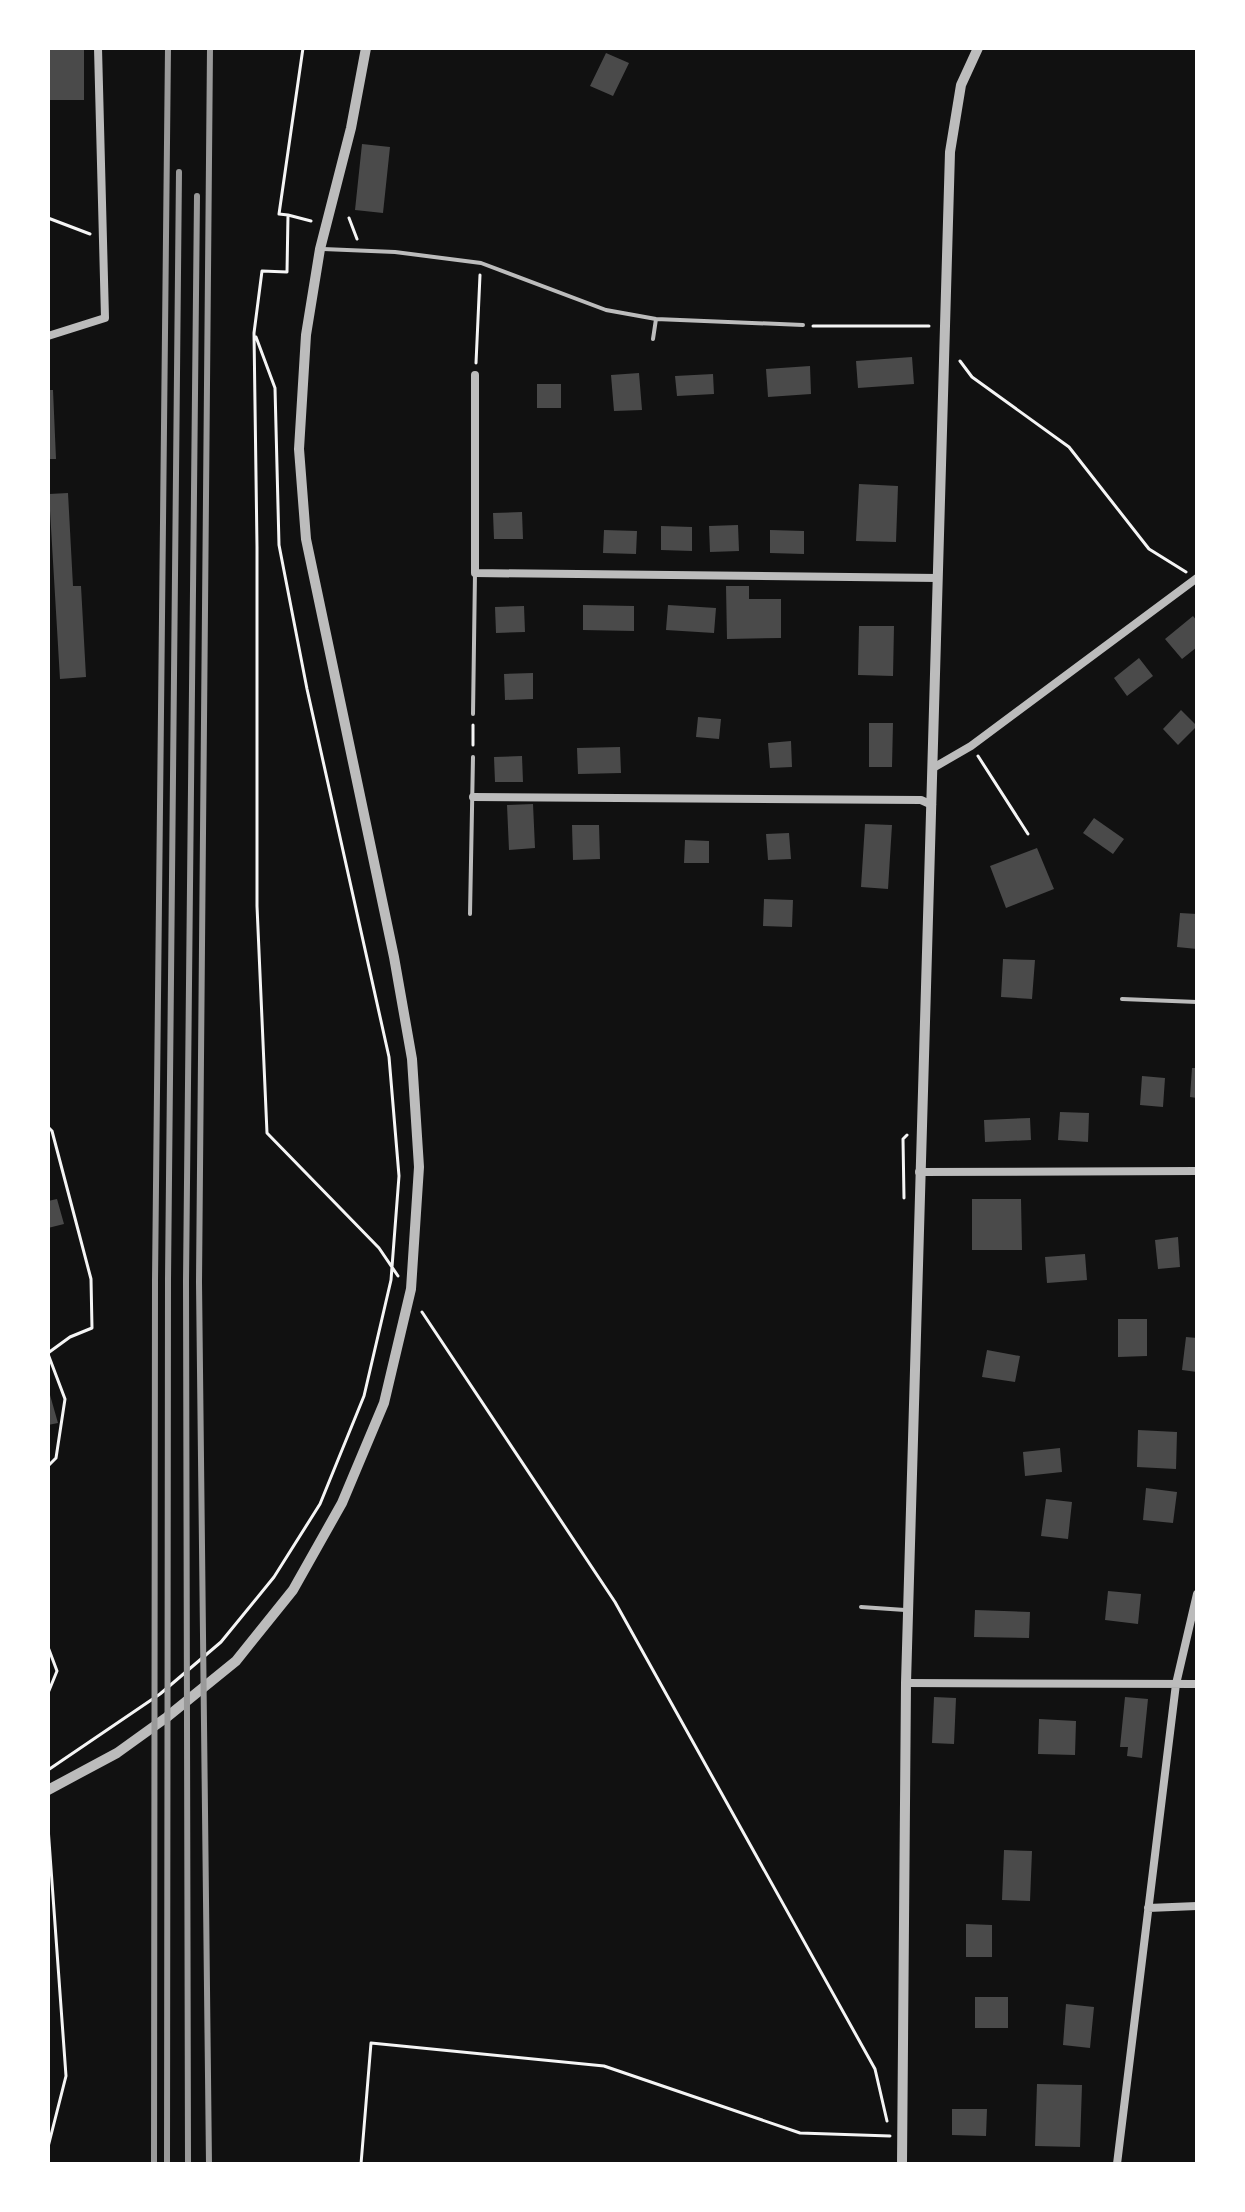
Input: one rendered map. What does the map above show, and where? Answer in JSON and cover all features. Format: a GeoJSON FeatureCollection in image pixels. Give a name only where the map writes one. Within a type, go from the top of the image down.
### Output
{"type":"FeatureCollection","features":[{"type":"Feature","properties":{"kind":"street"},"geometry":{"type":"LineString","coordinates":[[48,336],[105,318],[98,48]]}},
{"type":"Feature","properties":{"kind":"street"},"geometry":{"type":"LineString","coordinates":[[48,1790],[117,1753],[236,1661],[293,1590],[342,1503],[384,1403],[411,1289],[419,1167],[412,1059],[394,957],[306,539],[299,449],[306,335],[320,249],[351,128],[366,48]]}},
{"type":"Feature","properties":{"kind":"street"},"geometry":{"type":"LineString","coordinates":[[902,2164],[906,1683],[950,152],[961,85],[978,48]]}},
{"type":"Feature","properties":{"kind":"street"},"geometry":{"type":"LineString","coordinates":[[475,375],[475,573],[938,578]]}},
{"type":"Feature","properties":{"kind":"street"},"geometry":{"type":"LineString","coordinates":[[933,768],[971,746],[1197,579]]}},
{"type":"Feature","properties":{"kind":"street"},"geometry":{"type":"LineString","coordinates":[[473,797],[921,800],[932,805]]}},
{"type":"Feature","properties":{"kind":"street"},"geometry":{"type":"LineString","coordinates":[[919,1172],[1197,1171]]}},
{"type":"Feature","properties":{"kind":"street"},"geometry":{"type":"LineString","coordinates":[[1117,2164],[1176,1684],[1197,1594]]}},
{"type":"Feature","properties":{"kind":"street"},"geometry":{"type":"LineString","coordinates":[[906,1683],[1197,1684]]}},
{"type":"Feature","properties":{"kind":"street"},"geometry":{"type":"LineString","coordinates":[[1148,1908],[1197,1906]]}},
{"type":"Feature","properties":{"kind":"lane"},"geometry":{"type":"LineString","coordinates":[[320,249],[395,252],[481,263],[606,310],[656,319],[803,325]]}},
{"type":"Feature","properties":{"kind":"lane"},"geometry":{"type":"LineString","coordinates":[[653,339],[656,319]]}},
{"type":"Feature","properties":{"kind":"lane"},"geometry":{"type":"LineString","coordinates":[[473,714],[475,573]]}},
{"type":"Feature","properties":{"kind":"lane"},"geometry":{"type":"LineString","coordinates":[[470,914],[473,757]]}},
{"type":"Feature","properties":{"kind":"lane"},"geometry":{"type":"LineString","coordinates":[[1122,999],[1197,1002]]}},
{"type":"Feature","properties":{"kind":"lane"},"geometry":{"type":"LineString","coordinates":[[861,1607],[908,1610]]}},
{"type":"Feature","properties":{"kind":"path"},"geometry":{"type":"LineString","coordinates":[[303,48],[279,214],[315,222]]}},
{"type":"Feature","properties":{"kind":"path"},"geometry":{"type":"LineString","coordinates":[[288,215],[287,272],[262,271],[254,333],[257,906],[267,1133],[379,1248],[405,1287]]}},
{"type":"Feature","properties":{"kind":"path"},"geometry":{"type":"LineString","coordinates":[[48,218],[104,240]]}},
{"type":"Feature","properties":{"kind":"path"},"geometry":{"type":"LineString","coordinates":[[349,218],[361,250]]}},
{"type":"Feature","properties":{"kind":"path"},"geometry":{"type":"LineString","coordinates":[[475,375],[481,263]]}},
{"type":"Feature","properties":{"kind":"path"},"geometry":{"type":"LineString","coordinates":[[803,325],[933,326],[972,377],[1069,447],[1149,549],[1197,579]]}},
{"type":"Feature","properties":{"kind":"path"},"geometry":{"type":"LineString","coordinates":[[48,1770],[160,1694],[221,1642],[274,1577],[320,1504],[364,1396],[391,1280],[399,1176],[389,1057],[307,689],[279,545],[275,388],[254,333]]}},
{"type":"Feature","properties":{"kind":"path"},"geometry":{"type":"LineString","coordinates":[[473,714],[473,757]]}},
{"type":"Feature","properties":{"kind":"path"},"geometry":{"type":"LineString","coordinates":[[971,746],[1028,834]]}},
{"type":"Feature","properties":{"kind":"path"},"geometry":{"type":"LineString","coordinates":[[48,1127],[52,1131],[91,1279],[92,1328],[70,1337],[48,1354],[65,1399],[56,1458],[48,1466]]}},
{"type":"Feature","properties":{"kind":"path"},"geometry":{"type":"LineString","coordinates":[[361,2164],[371,2043],[604,2066],[800,2133],[890,2136],[875,2069],[615,1602],[423,1313]]}},
{"type":"Feature","properties":{"kind":"path"},"geometry":{"type":"LineString","coordinates":[[48,1647],[57,1671],[48,1693]]}},
{"type":"Feature","properties":{"kind":"path"},"geometry":{"type":"LineString","coordinates":[[48,1827],[66,2076],[48,2147]]}},
{"type":"Feature","properties":{"kind":"building"},"geometry":{"type":"Polygon","coordinates":[[[48,48],[84,48],[84,100],[48,100],[48,48]]]}},
{"type":"Feature","properties":{"kind":"building"},"geometry":{"type":"Polygon","coordinates":[[[606,53],[629,63],[613,96],[590,86],[606,53]]]}},
{"type":"Feature","properties":{"kind":"building"},"geometry":{"type":"Polygon","coordinates":[[[362,144],[390,147],[383,213],[355,210],[362,144]]]}},
{"type":"Feature","properties":{"kind":"building"},"geometry":{"type":"Polygon","coordinates":[[[912,357],[914,384],[858,388],[856,361],[912,357]]]}},
{"type":"Feature","properties":{"kind":"building"},"geometry":{"type":"Polygon","coordinates":[[[810,366],[811,394],[768,397],[766,369],[810,366]]]}},
{"type":"Feature","properties":{"kind":"building"},"geometry":{"type":"Polygon","coordinates":[[[639,373],[642,410],[614,411],[611,375],[639,373]]]}},
{"type":"Feature","properties":{"kind":"building"},"geometry":{"type":"Polygon","coordinates":[[[713,374],[714,394],[677,396],[675,376],[713,374]]]}},
{"type":"Feature","properties":{"kind":"building"},"geometry":{"type":"Polygon","coordinates":[[[537,384],[561,384],[561,408],[537,408],[537,384]]]}},
{"type":"Feature","properties":{"kind":"building"},"geometry":{"type":"Polygon","coordinates":[[[48,390],[53,390],[56,459],[48,459],[48,390]]]}},
{"type":"Feature","properties":{"kind":"building"},"geometry":{"type":"Polygon","coordinates":[[[859,484],[898,486],[896,542],[856,541],[859,484]]]}},
{"type":"Feature","properties":{"kind":"building"},"geometry":{"type":"Polygon","coordinates":[[[68,493],[73,586],[81,586],[86,677],[60,679],[49,494],[68,493]]]}},
{"type":"Feature","properties":{"kind":"building"},"geometry":{"type":"Polygon","coordinates":[[[522,512],[523,539],[494,539],[493,513],[522,512]]]}},
{"type":"Feature","properties":{"kind":"building"},"geometry":{"type":"Polygon","coordinates":[[[738,525],[739,551],[710,552],[709,526],[738,525]]]}},
{"type":"Feature","properties":{"kind":"building"},"geometry":{"type":"Polygon","coordinates":[[[661,526],[692,527],[692,551],[661,550],[661,526]]]}},
{"type":"Feature","properties":{"kind":"building"},"geometry":{"type":"Polygon","coordinates":[[[604,530],[637,531],[636,554],[603,553],[604,530]]]}},
{"type":"Feature","properties":{"kind":"building"},"geometry":{"type":"Polygon","coordinates":[[[770,530],[804,531],[804,554],[770,553],[770,530]]]}},
{"type":"Feature","properties":{"kind":"building"},"geometry":{"type":"Polygon","coordinates":[[[726,586],[749,586],[749,599],[781,599],[781,638],[727,639],[726,586]]]}},
{"type":"Feature","properties":{"kind":"building"},"geometry":{"type":"Polygon","coordinates":[[[583,605],[634,606],[634,631],[583,630],[583,605]]]}},
{"type":"Feature","properties":{"kind":"building"},"geometry":{"type":"Polygon","coordinates":[[[668,605],[716,608],[714,633],[666,630],[668,605]]]}},
{"type":"Feature","properties":{"kind":"building"},"geometry":{"type":"Polygon","coordinates":[[[524,606],[525,632],[496,633],[495,607],[524,606]]]}},
{"type":"Feature","properties":{"kind":"building"},"geometry":{"type":"Polygon","coordinates":[[[1193,616],[1197,621],[1197,647],[1182,659],[1165,639],[1193,616]]]}},
{"type":"Feature","properties":{"kind":"building"},"geometry":{"type":"Polygon","coordinates":[[[859,626],[894,626],[893,676],[858,675],[859,626]]]}},
{"type":"Feature","properties":{"kind":"building"},"geometry":{"type":"Polygon","coordinates":[[[1139,658],[1153,676],[1127,696],[1114,678],[1139,658]]]}},
{"type":"Feature","properties":{"kind":"building"},"geometry":{"type":"Polygon","coordinates":[[[533,673],[533,699],[505,700],[504,674],[533,673]]]}},
{"type":"Feature","properties":{"kind":"building"},"geometry":{"type":"Polygon","coordinates":[[[1181,710],[1197,726],[1178,745],[1163,729],[1181,710]]]}},
{"type":"Feature","properties":{"kind":"building"},"geometry":{"type":"Polygon","coordinates":[[[698,717],[721,719],[719,739],[696,737],[698,717]]]}},
{"type":"Feature","properties":{"kind":"building"},"geometry":{"type":"Polygon","coordinates":[[[869,723],[893,723],[892,767],[869,767],[869,723]]]}},
{"type":"Feature","properties":{"kind":"building"},"geometry":{"type":"Polygon","coordinates":[[[791,741],[792,767],[770,768],[768,743],[791,741]]]}},
{"type":"Feature","properties":{"kind":"building"},"geometry":{"type":"Polygon","coordinates":[[[620,747],[621,773],[578,774],[577,748],[620,747]]]}},
{"type":"Feature","properties":{"kind":"building"},"geometry":{"type":"Polygon","coordinates":[[[522,756],[523,782],[495,782],[494,757],[522,756]]]}},
{"type":"Feature","properties":{"kind":"building"},"geometry":{"type":"Polygon","coordinates":[[[533,804],[535,848],[509,850],[507,805],[533,804]]]}},
{"type":"Feature","properties":{"kind":"building"},"geometry":{"type":"Polygon","coordinates":[[[1094,818],[1124,839],[1113,854],[1083,833],[1094,818]]]}},
{"type":"Feature","properties":{"kind":"building"},"geometry":{"type":"Polygon","coordinates":[[[865,824],[892,825],[888,889],[861,887],[865,824]]]}},
{"type":"Feature","properties":{"kind":"building"},"geometry":{"type":"Polygon","coordinates":[[[572,825],[599,825],[600,859],[573,860],[572,825]]]}},
{"type":"Feature","properties":{"kind":"building"},"geometry":{"type":"Polygon","coordinates":[[[789,833],[791,859],[768,860],[766,834],[789,833]]]}},
{"type":"Feature","properties":{"kind":"building"},"geometry":{"type":"Polygon","coordinates":[[[685,840],[709,841],[709,863],[684,863],[685,840]]]}},
{"type":"Feature","properties":{"kind":"building"},"geometry":{"type":"Polygon","coordinates":[[[1037,848],[1054,889],[1006,908],[990,866],[1037,848]]]}},
{"type":"Feature","properties":{"kind":"building"},"geometry":{"type":"Polygon","coordinates":[[[764,899],[793,900],[792,927],[763,926],[764,899]]]}},
{"type":"Feature","properties":{"kind":"building"},"geometry":{"type":"Polygon","coordinates":[[[1180,913],[1197,914],[1197,949],[1177,947],[1180,913]]]}},
{"type":"Feature","properties":{"kind":"building"},"geometry":{"type":"Polygon","coordinates":[[[1003,959],[1035,960],[1032,999],[1001,997],[1003,959]]]}},
{"type":"Feature","properties":{"kind":"building"},"geometry":{"type":"Polygon","coordinates":[[[1192,1068],[1197,1068],[1197,1098],[1190,1097],[1192,1068]]]}},
{"type":"Feature","properties":{"kind":"building"},"geometry":{"type":"Polygon","coordinates":[[[1142,1076],[1165,1078],[1163,1107],[1140,1105],[1142,1076]]]}},
{"type":"Feature","properties":{"kind":"building"},"geometry":{"type":"Polygon","coordinates":[[[1060,1112],[1089,1113],[1088,1142],[1058,1140],[1060,1112]]]}},
{"type":"Feature","properties":{"kind":"building"},"geometry":{"type":"Polygon","coordinates":[[[1030,1118],[1031,1140],[985,1142],[984,1120],[1030,1118]]]}},
{"type":"Feature","properties":{"kind":"building"},"geometry":{"type":"Polygon","coordinates":[[[57,1199],[64,1224],[48,1228],[48,1201],[57,1199]]]}},
{"type":"Feature","properties":{"kind":"building"},"geometry":{"type":"Polygon","coordinates":[[[972,1199],[1021,1199],[1022,1250],[972,1250],[972,1199]]]}},
{"type":"Feature","properties":{"kind":"building"},"geometry":{"type":"Polygon","coordinates":[[[1178,1237],[1180,1267],[1158,1269],[1155,1240],[1178,1237]]]}},
{"type":"Feature","properties":{"kind":"building"},"geometry":{"type":"Polygon","coordinates":[[[1085,1254],[1087,1280],[1047,1283],[1045,1257],[1085,1254]]]}},
{"type":"Feature","properties":{"kind":"building"},"geometry":{"type":"Polygon","coordinates":[[[1118,1319],[1147,1319],[1147,1356],[1118,1357],[1118,1319]]]}},
{"type":"Feature","properties":{"kind":"building"},"geometry":{"type":"Polygon","coordinates":[[[1186,1337],[1197,1338],[1197,1372],[1182,1370],[1186,1337]]]}},
{"type":"Feature","properties":{"kind":"building"},"geometry":{"type":"Polygon","coordinates":[[[987,1350],[1020,1356],[1015,1382],[982,1377],[987,1350]]]}},
{"type":"Feature","properties":{"kind":"building"},"geometry":{"type":"Polygon","coordinates":[[[48,1388],[58,1423],[48,1425],[48,1388]]]}},
{"type":"Feature","properties":{"kind":"building"},"geometry":{"type":"Polygon","coordinates":[[[1138,1430],[1177,1432],[1176,1469],[1137,1467],[1138,1430]]]}},
{"type":"Feature","properties":{"kind":"building"},"geometry":{"type":"Polygon","coordinates":[[[1060,1448],[1062,1472],[1025,1476],[1023,1452],[1060,1448]]]}},
{"type":"Feature","properties":{"kind":"building"},"geometry":{"type":"Polygon","coordinates":[[[1146,1488],[1177,1492],[1173,1523],[1143,1520],[1146,1488]]]}},
{"type":"Feature","properties":{"kind":"building"},"geometry":{"type":"Polygon","coordinates":[[[1046,1499],[1072,1502],[1068,1539],[1041,1536],[1046,1499]]]}},
{"type":"Feature","properties":{"kind":"building"},"geometry":{"type":"Polygon","coordinates":[[[1108,1591],[1141,1594],[1138,1624],[1105,1620],[1108,1591]]]}},
{"type":"Feature","properties":{"kind":"building"},"geometry":{"type":"Polygon","coordinates":[[[975,1610],[1030,1612],[1029,1638],[974,1637],[975,1610]]]}},
{"type":"Feature","properties":{"kind":"building"},"geometry":{"type":"Polygon","coordinates":[[[934,1697],[956,1698],[954,1744],[932,1743],[934,1697]]]}},
{"type":"Feature","properties":{"kind":"building"},"geometry":{"type":"Polygon","coordinates":[[[1125,1697],[1148,1699],[1142,1758],[1127,1756],[1128,1747],[1120,1747],[1125,1697]]]}},
{"type":"Feature","properties":{"kind":"building"},"geometry":{"type":"Polygon","coordinates":[[[1039,1719],[1076,1721],[1075,1755],[1038,1754],[1039,1719]]]}},
{"type":"Feature","properties":{"kind":"building"},"geometry":{"type":"Polygon","coordinates":[[[1004,1850],[1032,1851],[1030,1901],[1002,1900],[1004,1850]]]}},
{"type":"Feature","properties":{"kind":"building"},"geometry":{"type":"Polygon","coordinates":[[[966,1924],[992,1925],[992,1957],[966,1957],[966,1924]]]}},
{"type":"Feature","properties":{"kind":"building"},"geometry":{"type":"Polygon","coordinates":[[[975,1997],[1008,1997],[1008,2028],[975,2028],[975,1997]]]}},
{"type":"Feature","properties":{"kind":"building"},"geometry":{"type":"Polygon","coordinates":[[[1066,2004],[1094,2007],[1090,2048],[1063,2045],[1066,2004]]]}},
{"type":"Feature","properties":{"kind":"building"},"geometry":{"type":"Polygon","coordinates":[[[1037,2084],[1082,2085],[1080,2147],[1035,2146],[1037,2084]]]}},
{"type":"Feature","properties":{"kind":"building"},"geometry":{"type":"Polygon","coordinates":[[[952,2109],[987,2109],[986,2136],[952,2135],[952,2109]]]}},
{"type":"Feature","properties":{"kind":"railway"},"geometry":{"type":"LineString","coordinates":[[154,2164],[155,1281],[168,48]]}},
{"type":"Feature","properties":{"kind":"railway"},"geometry":{"type":"LineString","coordinates":[[209,2164],[199,1282],[210,48]]}},
{"type":"Feature","properties":{"kind":"railway"},"geometry":{"type":"LineString","coordinates":[[167,2164],[168,1280],[179,172]]}},
{"type":"Feature","properties":{"kind":"railway"},"geometry":{"type":"LineString","coordinates":[[188,2164],[186,1281],[197,196]]}}]}
